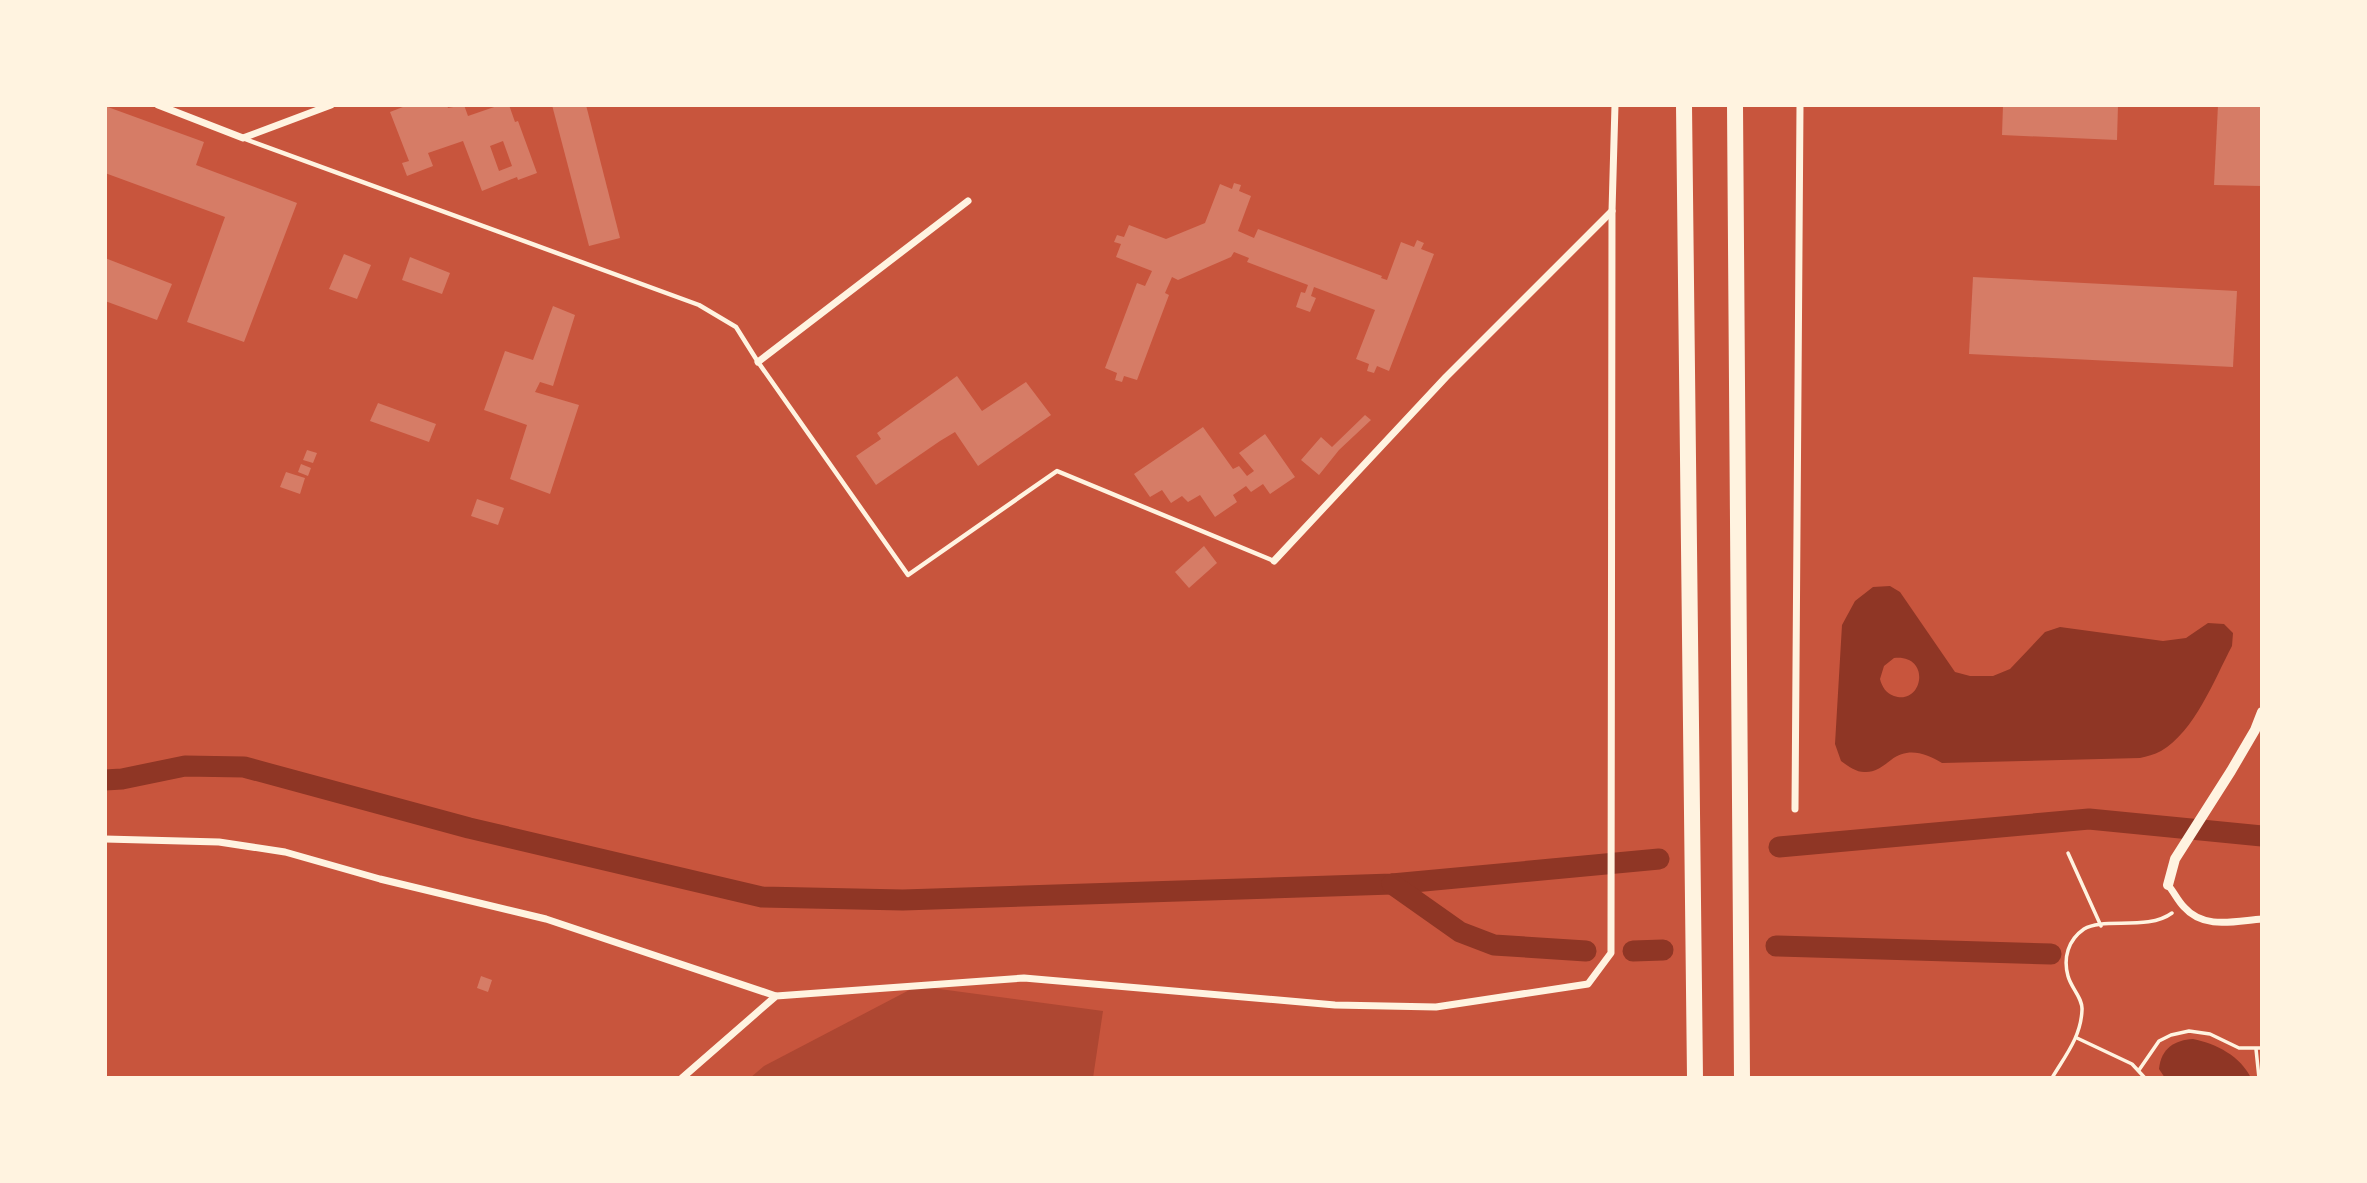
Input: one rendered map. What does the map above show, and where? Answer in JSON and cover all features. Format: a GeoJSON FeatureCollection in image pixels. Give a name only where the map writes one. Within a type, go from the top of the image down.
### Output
{"type":"FeatureCollection","features":[{"type":"Feature","properties":{"kind":"highway"},"geometry":{"type":"LineString","coordinates":[[1684,105],[1695,1078]]}},
{"type":"Feature","properties":{"kind":"highway"},"geometry":{"type":"LineString","coordinates":[[1735,105],[1742,1078]]}},
{"type":"Feature","properties":{"kind":"street"},"geometry":{"type":"LineString","coordinates":[[158,105],[243,138],[331,105]]}},
{"type":"Feature","properties":{"kind":"street"},"geometry":{"type":"LineString","coordinates":[[105,839],[219,842],[285,852],[546,919],[776,996],[1024,978],[1335,1006],[1436,1007],[1588,984],[1611,953],[1612,211],[1615,105]]}},
{"type":"Feature","properties":{"kind":"street"},"geometry":{"type":"LineString","coordinates":[[1795,809],[1800,105]]}},
{"type":"Feature","properties":{"kind":"street"},"geometry":{"type":"LineString","coordinates":[[758,362],[968,201]]}},
{"type":"Feature","properties":{"kind":"street"},"geometry":{"type":"LineString","coordinates":[[1274,561],[1446,377],[1612,211]]}},
{"type":"Feature","properties":{"kind":"street"},"geometry":{"type":"LineString","coordinates":[[2262,712],[2255,730],[2231,771],[2175,859],[2168,885],[2182,906],[2195,918],[2212,923],[2262,919]]}},
{"type":"Feature","properties":{"kind":"street"},"geometry":{"type":"LineString","coordinates":[[682,1078],[776,996]]}},
{"type":"Feature","properties":{"kind":"lane"},"geometry":{"type":"LineString","coordinates":[[243,138],[699,305],[736,327],[908,575],[1057,471],[1274,561]]}},
{"type":"Feature","properties":{"kind":"path"},"geometry":{"type":"LineString","coordinates":[[2068,853],[2101,926]]}},
{"type":"Feature","properties":{"kind":"path"},"geometry":{"type":"LineString","coordinates":[[2052,1078],[2077,1038],[2082,1007],[2068,975],[2067,949],[2074,936],[2087,927],[2166,918],[2182,906]]}},
{"type":"Feature","properties":{"kind":"path"},"geometry":{"type":"LineString","coordinates":[[2139,1070],[2159,1041],[2189,1031],[2210,1034],[2239,1048],[2262,1048]]}},
{"type":"Feature","properties":{"kind":"path"},"geometry":{"type":"LineString","coordinates":[[2077,1038],[2132,1064],[2145,1078]]}},
{"type":"Feature","properties":{"kind":"path"},"geometry":{"type":"LineString","coordinates":[[2256,1048],[2259,1078]]}},
{"type":"Feature","properties":{"kind":"shaded area"},"geometry":{"type":"Polygon","coordinates":[[[1890,586],[1900,592],[1955,672],[1970,676],[1993,676],[2010,669],[2045,632],[2060,627],[2163,641],[2186,638],[2208,623],[2224,624],[2233,633],[2232,646],[2194,718],[2173,742],[2153,754],[2140,758],[1942,763],[1923,754],[1910,753],[1897,756],[1876,770],[1863,772],[1841,761],[1835,744],[1842,625],[1855,601],[1873,587],[1890,586]],[[1894,658],[1884,666],[1881,682],[1894,696],[1912,694],[1917,687],[1918,671],[1914,664],[1906,659],[1894,658]]]}},
{"type":"Feature","properties":{"kind":"shaded area"},"geometry":{"type":"Polygon","coordinates":[[[917,986],[1103,1011],[1093,1078],[750,1078],[764,1066],[917,986]]]}},
{"type":"Feature","properties":{"kind":"shaded area"},"geometry":{"type":"Polygon","coordinates":[[[2193,1039],[2227,1052],[2241,1063],[2251,1078],[2165,1078],[2159,1069],[2166,1051],[2175,1043],[2193,1039]]]}},
{"type":"Feature","properties":{"kind":"building"},"geometry":{"type":"Polygon","coordinates":[[[408,105],[447,105],[448,108],[464,105],[468,116],[500,105],[509,105],[515,122],[518,121],[537,173],[518,180],[517,177],[482,191],[463,141],[428,153],[433,166],[407,176],[402,163],[409,161],[390,112],[408,105]],[[503,141],[490,146],[499,171],[512,166],[503,141]]]}},
{"type":"Feature","properties":{"kind":"building"},"geometry":{"type":"Polygon","coordinates":[[[552,105],[586,105],[620,238],[589,246],[552,105]]]}},
{"type":"Feature","properties":{"kind":"building"},"geometry":{"type":"Polygon","coordinates":[[[2003,105],[2118,105],[2117,140],[2002,135],[2003,105]]]}},
{"type":"Feature","properties":{"kind":"building"},"geometry":{"type":"Polygon","coordinates":[[[2218,105],[2262,105],[2262,186],[2214,185],[2218,105]]]}},
{"type":"Feature","properties":{"kind":"building"},"geometry":{"type":"Polygon","coordinates":[[[105,106],[204,142],[196,165],[297,203],[244,342],[187,322],[225,217],[105,173],[105,106]]]}},
{"type":"Feature","properties":{"kind":"building"},"geometry":{"type":"Polygon","coordinates":[[[1234,183],[1241,185],[1239,191],[1251,196],[1238,231],[1254,238],[1258,229],[1387,280],[1401,242],[1414,247],[1417,240],[1424,243],[1421,249],[1434,254],[1389,371],[1377,366],[1374,373],[1367,371],[1369,364],[1356,359],[1375,310],[1314,287],[1311,296],[1316,298],[1310,312],[1296,307],[1301,292],[1305,293],[1308,285],[1247,262],[1249,258],[1234,252],[1231,257],[1178,280],[1172,277],[1165,293],[1169,295],[1137,380],[1124,376],[1122,382],[1115,380],[1117,373],[1105,368],[1137,283],[1145,286],[1152,271],[1116,257],[1121,244],[1114,242],[1117,235],[1124,237],[1129,225],[1166,239],[1205,223],[1220,184],[1232,189],[1234,183]]]}},
{"type":"Feature","properties":{"kind":"building"},"geometry":{"type":"Polygon","coordinates":[[[344,254],[371,265],[357,299],[329,289],[344,254]]]}},
{"type":"Feature","properties":{"kind":"building"},"geometry":{"type":"Polygon","coordinates":[[[410,257],[450,273],[442,294],[402,280],[410,257]]]}},
{"type":"Feature","properties":{"kind":"building"},"geometry":{"type":"Polygon","coordinates":[[[105,258],[172,284],[157,320],[105,301],[105,258]]]}},
{"type":"Feature","properties":{"kind":"building"},"geometry":{"type":"Polygon","coordinates":[[[1973,277],[2237,291],[2233,367],[1969,354],[1973,277]]]}},
{"type":"Feature","properties":{"kind":"building"},"geometry":{"type":"Polygon","coordinates":[[[553,306],[575,315],[553,386],[540,382],[535,392],[579,405],[550,494],[510,479],[527,425],[484,410],[505,351],[533,360],[553,306]]]}},
{"type":"Feature","properties":{"kind":"building"},"geometry":{"type":"Polygon","coordinates":[[[957,376],[982,411],[1026,382],[1051,415],[978,466],[955,432],[876,485],[856,456],[881,439],[877,433],[957,376]]]}},
{"type":"Feature","properties":{"kind":"building"},"geometry":{"type":"Polygon","coordinates":[[[378,403],[436,424],[429,442],[370,421],[378,403]]]}},
{"type":"Feature","properties":{"kind":"building"},"geometry":{"type":"Polygon","coordinates":[[[1365,415],[1371,420],[1339,450],[1319,475],[1301,460],[1321,437],[1332,447],[1365,415]]]}},
{"type":"Feature","properties":{"kind":"building"},"geometry":{"type":"Polygon","coordinates":[[[1203,427],[1233,469],[1239,466],[1247,476],[1254,471],[1239,453],[1265,434],[1295,477],[1270,494],[1263,484],[1251,492],[1246,486],[1233,495],[1237,502],[1215,517],[1200,495],[1188,502],[1182,496],[1171,503],[1162,490],[1150,497],[1134,474],[1203,427]]]}},
{"type":"Feature","properties":{"kind":"building"},"geometry":{"type":"Polygon","coordinates":[[[307,450],[317,453],[313,463],[303,460],[307,450]]]}},
{"type":"Feature","properties":{"kind":"building"},"geometry":{"type":"Polygon","coordinates":[[[301,464],[311,468],[308,476],[298,472],[301,464]]]}},
{"type":"Feature","properties":{"kind":"building"},"geometry":{"type":"Polygon","coordinates":[[[286,472],[305,478],[300,494],[280,487],[286,472]]]}},
{"type":"Feature","properties":{"kind":"building"},"geometry":{"type":"Polygon","coordinates":[[[477,499],[504,508],[498,525],[471,516],[477,499]]]}},
{"type":"Feature","properties":{"kind":"building"},"geometry":{"type":"Polygon","coordinates":[[[1204,546],[1217,563],[1189,588],[1175,572],[1204,546]]]}},
{"type":"Feature","properties":{"kind":"building"},"geometry":{"type":"Polygon","coordinates":[[[481,976],[492,980],[488,992],[477,988],[481,976]]]}},
{"type":"Feature","properties":{"kind":"waterway"},"geometry":{"type":"LineString","coordinates":[[105,780],[185,766],[244,767],[469,828],[762,897],[903,900],[1392,884],[1659,859]]}},
{"type":"Feature","properties":{"kind":"waterway"},"geometry":{"type":"LineString","coordinates":[[1779,847],[2089,819],[2262,836]]}},
{"type":"Feature","properties":{"kind":"waterway"},"geometry":{"type":"LineString","coordinates":[[1392,884],[1460,932],[1494,945],[1586,951]]}},
{"type":"Feature","properties":{"kind":"waterway"},"geometry":{"type":"LineString","coordinates":[[1776,946],[2051,954]]}},
{"type":"Feature","properties":{"kind":"waterway"},"geometry":{"type":"LineString","coordinates":[[1633,951],[1663,950]]}}]}
